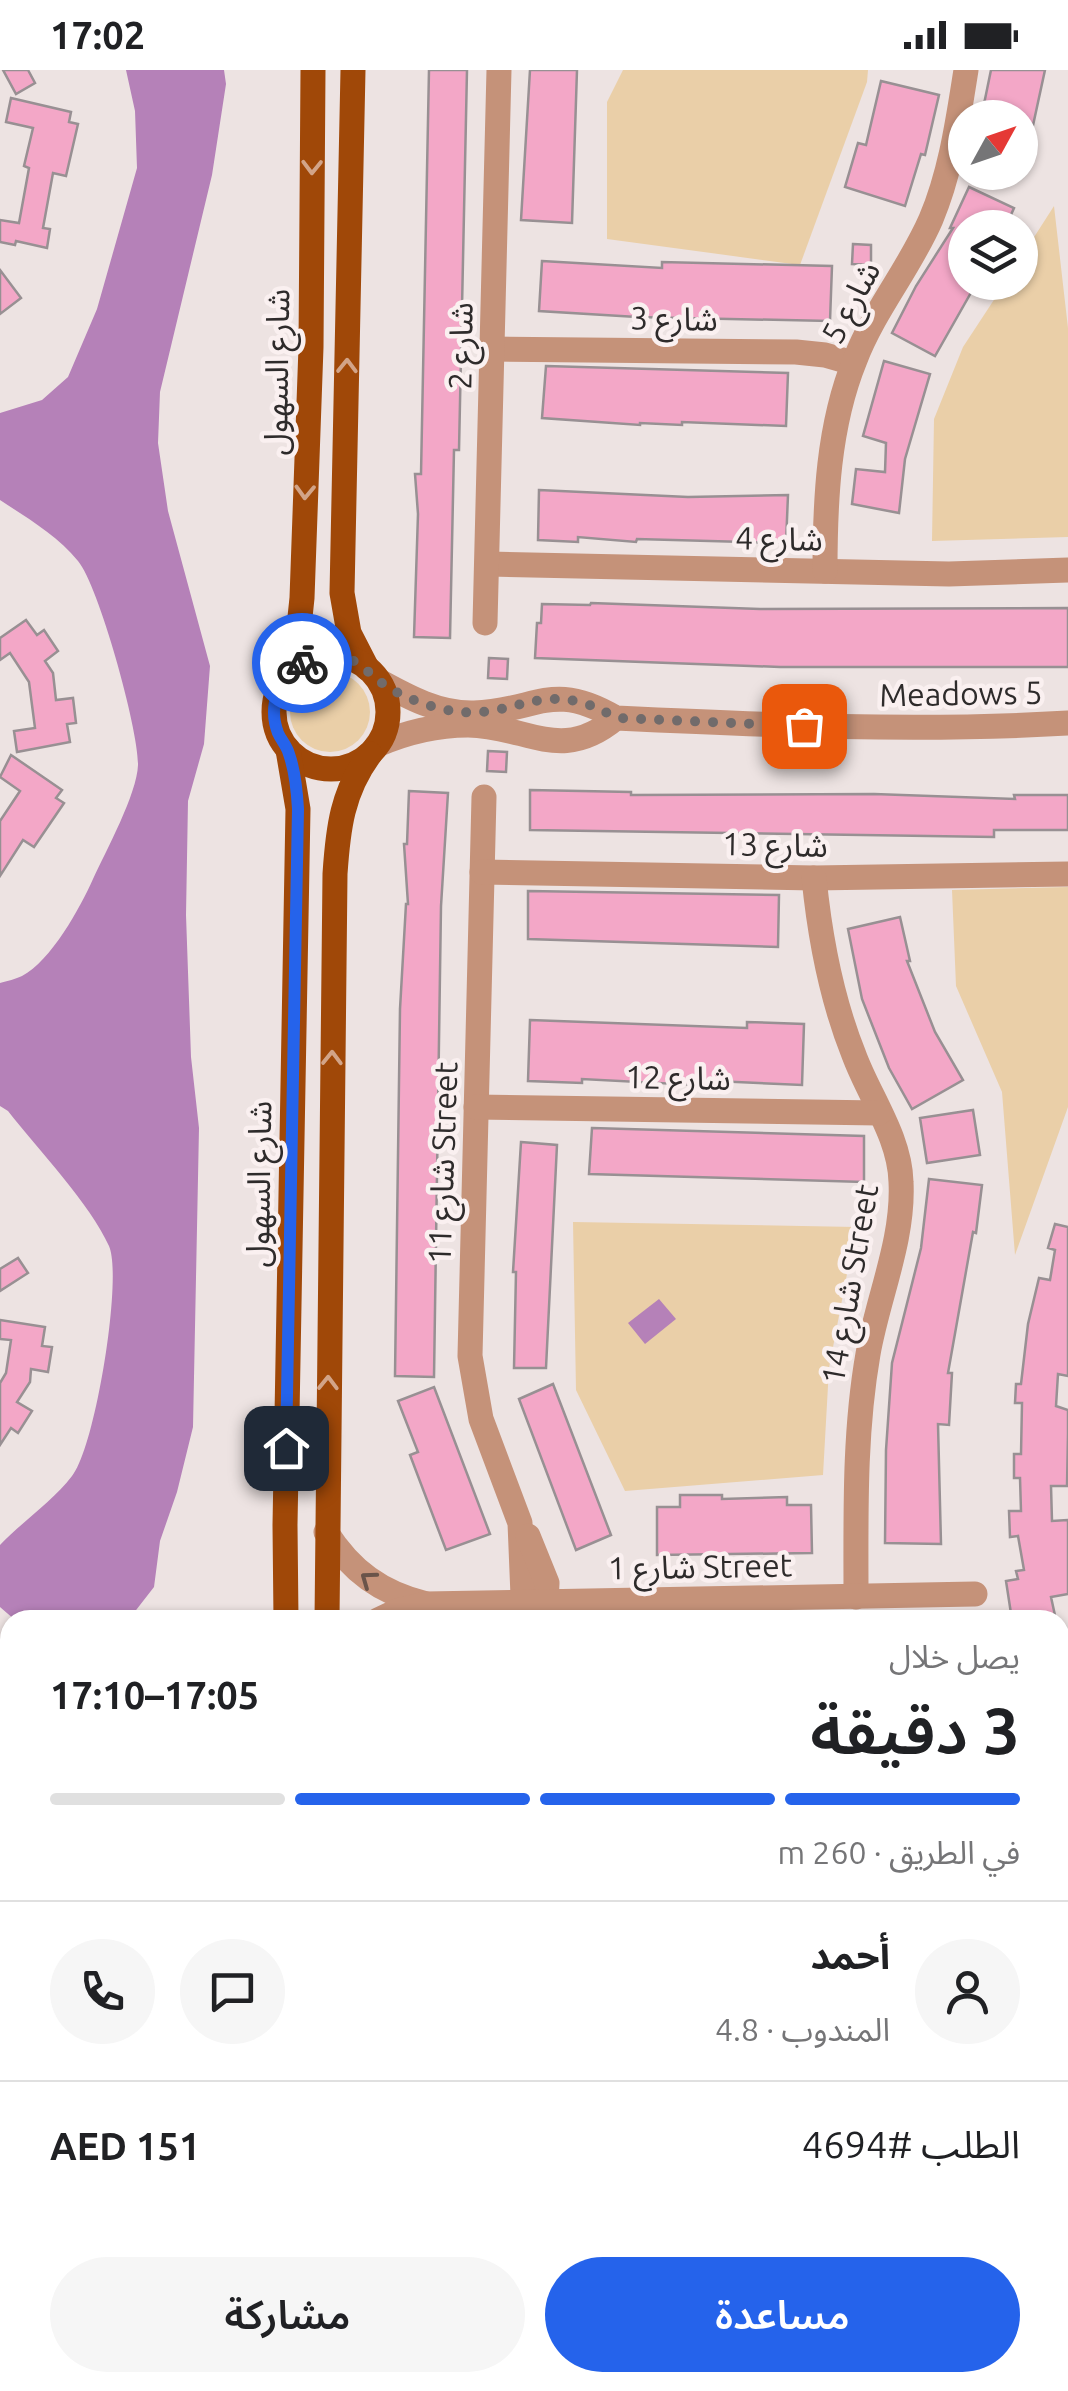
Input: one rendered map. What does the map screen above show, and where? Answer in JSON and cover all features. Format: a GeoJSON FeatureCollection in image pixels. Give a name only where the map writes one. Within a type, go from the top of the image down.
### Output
{"type":"FeatureCollection","features":[{"type":"Feature","properties":{"kind":"main road","name":"شارع السهول"},"geometry":{"type":"LineString","coordinates":[[288,673],[298,636],[302,598],[313,70]]}},
{"type":"Feature","properties":{"kind":"main road"},"geometry":{"type":"LineString","coordinates":[[327,1610],[335,874],[342,807],[354,779],[385,730],[388,713],[373,674],[349,633],[342,593],[353,70]]}},
{"type":"Feature","properties":{"kind":"main road"},"geometry":{"type":"LineString","coordinates":[[373,674],[352,659],[335,655],[302,662],[279,687],[274,720],[288,750],[319,768],[337,769],[354,764],[374,750]]}},
{"type":"Feature","properties":{"kind":"main road","name":"شارع السهول"},"geometry":{"type":"LineString","coordinates":[[286,1610],[298,809],[288,750]]}},
{"type":"Feature","properties":{"kind":"street","name":"شارع 2"},"geometry":{"type":"LineString","coordinates":[[486,622],[499,70]]}},
{"type":"Feature","properties":{"kind":"street","name":"شارع 5"},"geometry":{"type":"LineString","coordinates":[[825,571],[830,462],[853,363],[919,244],[940,197],[966,70]]}},
{"type":"Feature","properties":{"kind":"street","name":"شارع 3"},"geometry":{"type":"LineString","coordinates":[[492,349],[796,352],[853,363]]}},
{"type":"Feature","properties":{"kind":"street","name":"شارع 4"},"geometry":{"type":"LineString","coordinates":[[489,564],[949,574],[1068,570]]}},
{"type":"Feature","properties":{"kind":"street","name":"Meadows 5"},"geometry":{"type":"LineString","coordinates":[[373,674],[422,703],[470,713],[563,697],[589,703],[616,718],[867,728],[994,728],[1068,723]]}},
{"type":"Feature","properties":{"kind":"street"},"geometry":{"type":"LineString","coordinates":[[525,733],[526,703]]}},
{"type":"Feature","properties":{"kind":"street"},"geometry":{"type":"LineString","coordinates":[[589,703],[590,735]]}},
{"type":"Feature","properties":{"kind":"street"},"geometry":{"type":"LineString","coordinates":[[374,750],[400,736],[446,726],[470,725],[525,733],[563,729],[590,735],[616,718]]}},
{"type":"Feature","properties":{"kind":"street","name":"شارع 11 Street"},"geometry":{"type":"LineString","coordinates":[[484,797],[472,1377],[481,1419],[520,1523],[542,1568],[535,1610]]}},
{"type":"Feature","properties":{"kind":"street","name":"شارع 13"},"geometry":{"type":"LineString","coordinates":[[482,872],[814,878],[1068,874]]}},
{"type":"Feature","properties":{"kind":"street","name":"شارع 14 Street"},"geometry":{"type":"LineString","coordinates":[[814,878],[819,926],[833,990],[852,1053],[898,1156],[901,1204],[868,1353],[862,1403],[856,1490],[856,1596]]}},
{"type":"Feature","properties":{"kind":"street","name":"شارع 12"},"geometry":{"type":"LineString","coordinates":[[476,1107],[879,1113]]}},
{"type":"Feature","properties":{"kind":"street"},"geometry":{"type":"LineString","coordinates":[[326,1532],[360,1574],[409,1610]]}},
{"type":"Feature","properties":{"kind":"street","name":"شارع 1 Street"},"geometry":{"type":"LineString","coordinates":[[535,1610],[975,1594]]}},
{"type":"Feature","properties":{"kind":"shaded area"},"geometry":{"type":"Polygon","coordinates":[[[126,70],[224,70],[226,84],[212,175],[160,392],[158,443],[168,511],[210,666],[204,744],[188,801],[186,915],[191,1057],[199,1128],[193,1427],[160,1541],[154,1587],[136,1610],[3,1610],[0,1607],[0,1545],[64,1485],[81,1460],[98,1400],[110,1326],[112,1264],[109,1246],[90,1213],[0,1106],[0,983],[33,969],[64,933],[120,822],[138,765],[116,660],[87,576],[61,543],[0,500],[0,413],[42,400],[68,377],[97,309],[137,168],[135,111],[126,70]]]}},
{"type":"Feature","properties":{"kind":"shaded area"},"geometry":{"type":"Polygon","coordinates":[[[623,70],[868,70],[867,82],[800,265],[607,239],[607,102],[623,70]]]}},
{"type":"Feature","properties":{"kind":"shaded area"},"geometry":{"type":"Polygon","coordinates":[[[1054,206],[1068,328],[1068,537],[932,541],[934,419],[963,347],[994,300],[1038,300],[1038,231],[1054,206]]]}},
{"type":"Feature","properties":{"kind":"shaded area"},"geometry":{"type":"Polygon","coordinates":[[[330,672],[345,675],[358,684],[367,697],[367,727],[358,740],[345,749],[330,752],[315,749],[302,740],[293,727],[290,712],[293,697],[302,684],[315,675],[330,672]]]}},
{"type":"Feature","properties":{"kind":"shaded area"},"geometry":{"type":"Polygon","coordinates":[[[1068,887],[1068,1107],[1015,1255],[1002,1092],[956,986],[952,890],[1068,887]]]}},
{"type":"Feature","properties":{"kind":"shaded area"},"geometry":{"type":"Polygon","coordinates":[[[573,1222],[856,1227],[829,1368],[823,1475],[625,1491],[576,1390],[573,1222]]]}},
{"type":"Feature","properties":{"kind":"shaded area"},"geometry":{"type":"Polygon","coordinates":[[[659,1299],[676,1319],[645,1344],[628,1323],[659,1299]]]}},
{"type":"Feature","properties":{"kind":"building"},"geometry":{"type":"Polygon","coordinates":[[[3,70],[28,70],[35,83],[16,94],[3,70]]]}},
{"type":"Feature","properties":{"kind":"building"},"geometry":{"type":"Polygon","coordinates":[[[429,70],[467,70],[459,450],[454,450],[450,638],[414,637],[418,514],[415,474],[421,474],[429,70]]]}},
{"type":"Feature","properties":{"kind":"building"},"geometry":{"type":"Polygon","coordinates":[[[530,70],[577,70],[572,223],[521,220],[530,70]]]}},
{"type":"Feature","properties":{"kind":"building"},"geometry":{"type":"Polygon","coordinates":[[[991,70],[1045,70],[1038,102],[985,100],[991,70]]]}},
{"type":"Feature","properties":{"kind":"building"},"geometry":{"type":"Polygon","coordinates":[[[881,81],[939,95],[925,155],[921,154],[905,206],[845,187],[858,143],[866,145],[881,81]]]}},
{"type":"Feature","properties":{"kind":"building"},"geometry":{"type":"Polygon","coordinates":[[[11,98],[71,112],[69,122],[78,124],[66,176],[53,173],[43,228],[50,229],[47,248],[16,241],[15,245],[0,242],[0,220],[19,223],[29,168],[24,166],[33,128],[6,122],[11,98]]]}},
{"type":"Feature","properties":{"kind":"building"},"geometry":{"type":"Polygon","coordinates":[[[968,190],[1014,208],[1013,210],[958,210],[968,190]]]}},
{"type":"Feature","properties":{"kind":"building"},"geometry":{"type":"Polygon","coordinates":[[[948,236],[948,300],[967,300],[935,356],[892,333],[948,236]]]}},
{"type":"Feature","properties":{"kind":"building"},"geometry":{"type":"Polygon","coordinates":[[[853,244],[871,245],[871,265],[852,264],[853,244]]]}},
{"type":"Feature","properties":{"kind":"building"},"geometry":{"type":"Polygon","coordinates":[[[542,261],[662,268],[662,262],[832,266],[830,321],[539,311],[542,261]]]}},
{"type":"Feature","properties":{"kind":"building"},"geometry":{"type":"Polygon","coordinates":[[[0,270],[21,298],[0,314],[0,270]]]}},
{"type":"Feature","properties":{"kind":"building"},"geometry":{"type":"Polygon","coordinates":[[[884,361],[930,374],[905,459],[899,513],[852,504],[856,469],[885,472],[886,443],[863,436],[884,361]]]}},
{"type":"Feature","properties":{"kind":"building"},"geometry":{"type":"Polygon","coordinates":[[[546,366],[788,373],[786,426],[682,422],[640,425],[542,418],[546,366]]]}},
{"type":"Feature","properties":{"kind":"building"},"geometry":{"type":"Polygon","coordinates":[[[539,490],[688,497],[788,495],[786,543],[637,539],[636,542],[578,537],[578,542],[538,540],[539,490]]]}},
{"type":"Feature","properties":{"kind":"building"},"geometry":{"type":"Polygon","coordinates":[[[542,604],[760,609],[1068,608],[1068,667],[780,667],[535,658],[542,604]]]}},
{"type":"Feature","properties":{"kind":"building"},"geometry":{"type":"Polygon","coordinates":[[[26,620],[37,635],[44,630],[58,651],[45,661],[53,673],[56,700],[73,698],[76,723],[67,724],[70,742],[17,752],[14,731],[35,728],[29,682],[10,653],[0,660],[0,638],[26,620]]]}},
{"type":"Feature","properties":{"kind":"building"},"geometry":{"type":"Polygon","coordinates":[[[489,658],[508,659],[507,679],[488,678],[489,658]]]}},
{"type":"Feature","properties":{"kind":"building"},"geometry":{"type":"Polygon","coordinates":[[[488,751],[507,752],[506,772],[487,771],[488,751]]]}},
{"type":"Feature","properties":{"kind":"building"},"geometry":{"type":"Polygon","coordinates":[[[11,755],[62,790],[56,798],[64,803],[34,847],[23,840],[0,876],[0,821],[20,791],[0,777],[11,755]]]}},
{"type":"Feature","properties":{"kind":"building"},"geometry":{"type":"Polygon","coordinates":[[[530,790],[631,795],[874,794],[1015,799],[1014,795],[1068,795],[1068,830],[994,830],[994,837],[530,830],[530,790]]]}},
{"type":"Feature","properties":{"kind":"building"},"geometry":{"type":"Polygon","coordinates":[[[409,791],[448,793],[441,906],[434,1377],[395,1376],[400,1009],[408,904],[404,844],[409,791]]]}},
{"type":"Feature","properties":{"kind":"building"},"geometry":{"type":"Polygon","coordinates":[[[528,891],[779,895],[778,947],[528,939],[528,891]]]}},
{"type":"Feature","properties":{"kind":"building"},"geometry":{"type":"Polygon","coordinates":[[[900,917],[907,961],[935,1032],[963,1080],[912,1109],[889,1068],[862,999],[848,929],[900,917]]]}},
{"type":"Feature","properties":{"kind":"building"},"geometry":{"type":"Polygon","coordinates":[[[530,1020],[747,1028],[747,1022],[804,1024],[802,1085],[528,1081],[530,1020]]]}},
{"type":"Feature","properties":{"kind":"building"},"geometry":{"type":"Polygon","coordinates":[[[973,1110],[980,1155],[927,1163],[920,1118],[973,1110]]]}},
{"type":"Feature","properties":{"kind":"building"},"geometry":{"type":"Polygon","coordinates":[[[592,1128],[864,1136],[864,1182],[589,1174],[592,1128]]]}},
{"type":"Feature","properties":{"kind":"building"},"geometry":{"type":"Polygon","coordinates":[[[521,1142],[557,1145],[546,1368],[514,1368],[513,1272],[521,1142]]]}},
{"type":"Feature","properties":{"kind":"building"},"geometry":{"type":"Polygon","coordinates":[[[929,1179],[982,1185],[948,1373],[952,1373],[949,1425],[938,1424],[941,1544],[885,1543],[892,1363],[921,1248],[929,1179]]]}},
{"type":"Feature","properties":{"kind":"building"},"geometry":{"type":"Polygon","coordinates":[[[1055,1224],[1068,1227],[1068,1376],[1058,1374],[1056,1406],[1068,1410],[1067,1486],[1051,1486],[1052,1521],[1068,1520],[1068,1594],[1051,1597],[1054,1610],[1010,1610],[1006,1581],[1018,1579],[1016,1571],[1024,1570],[1018,1536],[1010,1537],[1009,1511],[1021,1511],[1020,1478],[1014,1478],[1014,1454],[1021,1454],[1022,1403],[1015,1403],[1016,1384],[1021,1384],[1028,1324],[1039,1278],[1050,1280],[1055,1250],[1048,1248],[1055,1224]]]}},
{"type":"Feature","properties":{"kind":"building"},"geometry":{"type":"Polygon","coordinates":[[[18,1258],[28,1273],[0,1291],[0,1269],[18,1258]]]}},
{"type":"Feature","properties":{"kind":"building"},"geometry":{"type":"Polygon","coordinates":[[[0,1320],[45,1327],[42,1346],[52,1347],[48,1372],[31,1369],[30,1382],[17,1402],[32,1411],[18,1433],[11,1428],[0,1445],[0,1383],[6,1373],[11,1340],[0,1339],[0,1320]]]}},
{"type":"Feature","properties":{"kind":"building"},"geometry":{"type":"Polygon","coordinates":[[[553,1384],[611,1535],[576,1550],[519,1399],[553,1384]]]}},
{"type":"Feature","properties":{"kind":"building"},"geometry":{"type":"Polygon","coordinates":[[[434,1387],[490,1534],[446,1550],[410,1455],[418,1452],[398,1401],[434,1387]]]}},
{"type":"Feature","properties":{"kind":"building"},"geometry":{"type":"Polygon","coordinates":[[[680,1495],[722,1495],[722,1499],[787,1497],[787,1505],[811,1505],[812,1553],[657,1555],[657,1507],[680,1507],[680,1495]]]}},
{"type":"Feature","properties":{"kind":"way so far"},"geometry":{"type":"LineString","coordinates":[[302,663],[318,656],[352,659],[400,693],[446,710],[494,711],[538,699],[563,697],[589,703],[616,718],[804,726]]}},
{"type":"Feature","properties":{"kind":"route"},"geometry":{"type":"LineString","coordinates":[[286,1448],[298,809],[288,750],[274,720],[274,703],[288,673],[302,663]]}}]}
